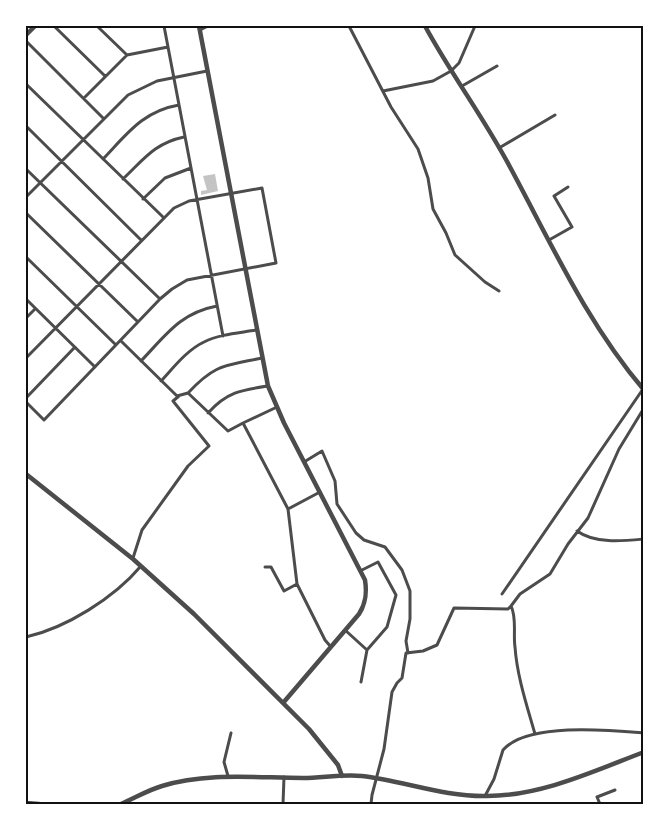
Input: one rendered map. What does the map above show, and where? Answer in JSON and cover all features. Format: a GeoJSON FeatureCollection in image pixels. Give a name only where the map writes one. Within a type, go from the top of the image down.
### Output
{"type":"FeatureCollection","features":[{"type":"Feature","properties":{"kind":"street"},"geometry":{"type":"LineString","coordinates":[[26,35],[34,26]]}},
{"type":"Feature","properties":{"kind":"street"},"geometry":{"type":"LineString","coordinates":[[54,26],[105,76]]}},
{"type":"Feature","properties":{"kind":"street"},"geometry":{"type":"LineString","coordinates":[[97,26],[127,55]]}},
{"type":"Feature","properties":{"kind":"street"},"geometry":{"type":"LineString","coordinates":[[164,26],[223,336]]}},
{"type":"Feature","properties":{"kind":"street"},"geometry":{"type":"LineString","coordinates":[[207,26],[199,28],[268,386],[365,580],[366,597],[359,614],[283,703]]}},
{"type":"Feature","properties":{"kind":"street"},"geometry":{"type":"LineString","coordinates":[[349,26],[421,156],[428,178],[433,209],[455,255],[484,282],[499,291]]}},
{"type":"Feature","properties":{"kind":"street"},"geometry":{"type":"LineString","coordinates":[[425,26],[499,148],[585,309],[643,390],[502,594]]}},
{"type":"Feature","properties":{"kind":"street"},"geometry":{"type":"LineString","coordinates":[[383,91],[433,81],[451,71],[459,63],[475,26]]}},
{"type":"Feature","properties":{"kind":"street"},"geometry":{"type":"LineString","coordinates":[[26,41],[103,118]]}},
{"type":"Feature","properties":{"kind":"street"},"geometry":{"type":"LineString","coordinates":[[84,98],[127,55],[168,47]]}},
{"type":"Feature","properties":{"kind":"street"},"geometry":{"type":"LineString","coordinates":[[460,86],[497,66]]}},
{"type":"Feature","properties":{"kind":"street"},"geometry":{"type":"LineString","coordinates":[[26,197],[121,100],[138,88],[173,77],[207,71]]}},
{"type":"Feature","properties":{"kind":"street"},"geometry":{"type":"LineString","coordinates":[[26,84],[163,217]]}},
{"type":"Feature","properties":{"kind":"street"},"geometry":{"type":"LineString","coordinates":[[103,159],[147,116],[161,109],[179,105]]}},
{"type":"Feature","properties":{"kind":"street"},"geometry":{"type":"LineString","coordinates":[[499,148],[555,115]]}},
{"type":"Feature","properties":{"kind":"street"},"geometry":{"type":"LineString","coordinates":[[26,126],[141,240]]}},
{"type":"Feature","properties":{"kind":"street"},"geometry":{"type":"LineString","coordinates":[[123,179],[153,149],[170,140],[185,137]]}},
{"type":"Feature","properties":{"kind":"street"},"geometry":{"type":"LineString","coordinates":[[143,199],[165,178],[191,168]]}},
{"type":"Feature","properties":{"kind":"street"},"geometry":{"type":"LineString","coordinates":[[26,169],[160,300]]}},
{"type":"Feature","properties":{"kind":"street"},"geometry":{"type":"LineString","coordinates":[[549,240],[572,227],[554,196],[568,187]]}},
{"type":"Feature","properties":{"kind":"street"},"geometry":{"type":"LineString","coordinates":[[26,358],[163,217],[178,205],[196,199],[262,188],[276,263],[211,275],[179,284],[138,322],[44,420],[26,400],[75,347]]}},
{"type":"Feature","properties":{"kind":"street"},"geometry":{"type":"LineString","coordinates":[[26,213],[138,322]]}},
{"type":"Feature","properties":{"kind":"street"},"geometry":{"type":"LineString","coordinates":[[26,257],[116,345]]}},
{"type":"Feature","properties":{"kind":"street"},"geometry":{"type":"LineString","coordinates":[[26,299],[95,367]]}},
{"type":"Feature","properties":{"kind":"street"},"geometry":{"type":"LineString","coordinates":[[141,361],[184,317],[196,311],[217,306]]}},
{"type":"Feature","properties":{"kind":"street"},"geometry":{"type":"LineString","coordinates":[[26,318],[35,309]]}},
{"type":"Feature","properties":{"kind":"street"},"geometry":{"type":"LineString","coordinates":[[161,381],[195,347],[211,339],[256,330]]}},
{"type":"Feature","properties":{"kind":"street"},"geometry":{"type":"LineString","coordinates":[[121,341],[177,396],[188,393],[213,370],[262,358]]}},
{"type":"Feature","properties":{"kind":"street"},"geometry":{"type":"LineString","coordinates":[[208,413],[224,397],[268,386]]}},
{"type":"Feature","properties":{"kind":"street"},"geometry":{"type":"LineString","coordinates":[[188,393],[228,431],[277,407]]}},
{"type":"Feature","properties":{"kind":"street"},"geometry":{"type":"LineString","coordinates":[[133,560],[142,530],[188,466],[209,446],[173,401],[180,394]]}},
{"type":"Feature","properties":{"kind":"street"},"geometry":{"type":"LineString","coordinates":[[408,653],[423,651],[436,645],[454,608],[508,609],[520,594],[550,574],[577,531],[588,518],[619,448],[644,408]]}},
{"type":"Feature","properties":{"kind":"street"},"geometry":{"type":"LineString","coordinates":[[243,423],[288,509],[297,584],[331,646]]}},
{"type":"Feature","properties":{"kind":"street"},"geometry":{"type":"LineString","coordinates":[[304,462],[322,451],[335,481],[338,504],[356,533],[364,540],[385,547],[402,570],[410,591],[410,619],[406,641],[408,653],[406,653],[402,678],[392,692],[384,749],[371,804]]}},
{"type":"Feature","properties":{"kind":"street"},"geometry":{"type":"LineString","coordinates":[[26,474],[141,566],[194,614],[319,740],[338,765],[342,776]]}},
{"type":"Feature","properties":{"kind":"street"},"geometry":{"type":"LineString","coordinates":[[288,509],[320,492]]}},
{"type":"Feature","properties":{"kind":"street"},"geometry":{"type":"LineString","coordinates":[[577,531],[594,538],[614,541],[644,540]]}},
{"type":"Feature","properties":{"kind":"street"},"geometry":{"type":"LineString","coordinates":[[360,571],[378,562],[396,595],[387,627],[367,650],[361,681]]}},
{"type":"Feature","properties":{"kind":"street"},"geometry":{"type":"LineString","coordinates":[[26,637],[64,622],[96,604],[118,590],[141,566]]}},
{"type":"Feature","properties":{"kind":"street"},"geometry":{"type":"LineString","coordinates":[[265,567],[271,567],[284,591],[297,584]]}},
{"type":"Feature","properties":{"kind":"street"},"geometry":{"type":"LineString","coordinates":[[511,606],[514,612],[514,649],[535,734]]}},
{"type":"Feature","properties":{"kind":"street"},"geometry":{"type":"LineString","coordinates":[[345,630],[367,650]]}},
{"type":"Feature","properties":{"kind":"street"},"geometry":{"type":"LineString","coordinates":[[480,803],[494,779],[503,750],[535,734],[591,729],[644,733]]}},
{"type":"Feature","properties":{"kind":"street"},"geometry":{"type":"LineString","coordinates":[[228,778],[224,762],[231,733]]}},
{"type":"Feature","properties":{"kind":"street"},"geometry":{"type":"LineString","coordinates":[[121,804],[160,786],[181,781],[228,778],[342,776],[377,779],[443,792],[483,796],[522,793],[550,786],[644,752]]}},
{"type":"Feature","properties":{"kind":"street"},"geometry":{"type":"LineString","coordinates":[[283,804],[284,777]]}},
{"type":"Feature","properties":{"kind":"street"},"geometry":{"type":"LineString","coordinates":[[600,804],[597,797],[615,790]]}},
{"type":"Feature","properties":{"kind":"street"},"geometry":{"type":"LineString","coordinates":[[26,803],[39,804]]}},
{"type":"Feature","properties":{"kind":"building"},"geometry":{"type":"Polygon","coordinates":[[[215,174],[218,191],[201,195],[201,191],[207,190],[203,176],[215,174]]]}}]}
